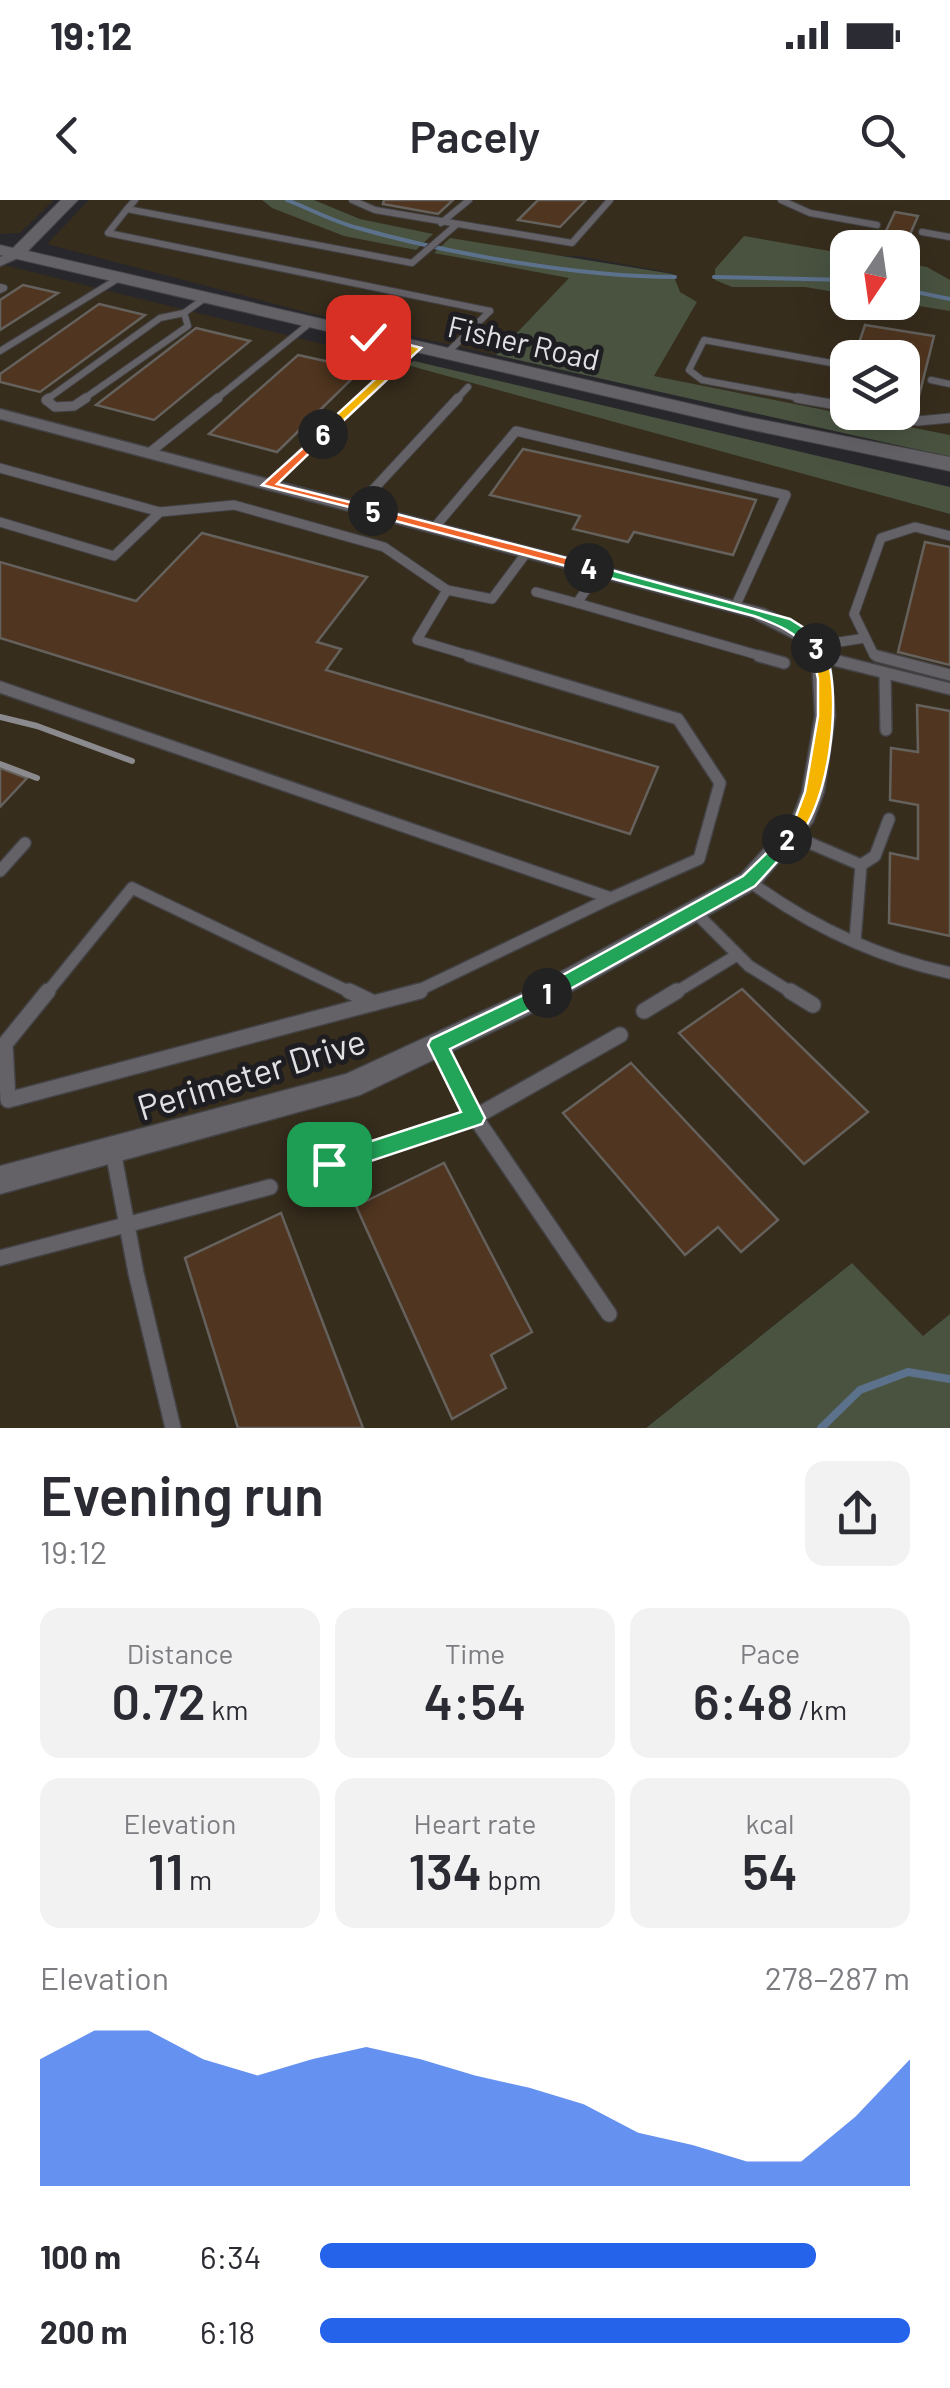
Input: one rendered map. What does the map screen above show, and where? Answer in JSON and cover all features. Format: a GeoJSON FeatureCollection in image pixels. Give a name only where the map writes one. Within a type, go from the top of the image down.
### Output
{"type":"FeatureCollection","features":[{"type":"Feature","properties":{"kind":"main road"},"geometry":{"type":"LineString","coordinates":[[5,255],[70,200]]}},
{"type":"Feature","properties":{"kind":"main road","name":"Fisher Road"},"geometry":{"type":"LineString","coordinates":[[5,255],[743,422],[950,464]]}},
{"type":"Feature","properties":{"kind":"main road","name":"Fisher Road"},"geometry":{"type":"LineString","coordinates":[[743,422],[950,478]]}},
{"type":"Feature","properties":{"kind":"street"},"geometry":{"type":"LineString","coordinates":[[0,414],[736,607],[785,622],[814,646]]}},
{"type":"Feature","properties":{"kind":"street","name":"Perimeter Drive"},"geometry":{"type":"LineString","coordinates":[[0,1180],[350,1086],[530,1002],[749,881],[802,822],[813,792],[826,716],[814,646]]}},
{"type":"Feature","properties":{"kind":"lane"},"geometry":{"type":"LineString","coordinates":[[136,200],[108,233],[490,310],[445,354]]}},
{"type":"Feature","properties":{"kind":"lane"},"geometry":{"type":"LineString","coordinates":[[352,200],[375,210],[572,243],[610,200]]}},
{"type":"Feature","properties":{"kind":"lane"},"geometry":{"type":"LineString","coordinates":[[441,222],[469,200]]}},
{"type":"Feature","properties":{"kind":"lane"},"geometry":{"type":"LineString","coordinates":[[781,200],[810,213],[878,225]]}},
{"type":"Feature","properties":{"kind":"lane"},"geometry":{"type":"LineString","coordinates":[[128,209],[412,263],[456,225]]}},
{"type":"Feature","properties":{"kind":"lane"},"geometry":{"type":"LineString","coordinates":[[922,232],[950,237]]}},
{"type":"Feature","properties":{"kind":"lane"},"geometry":{"type":"LineString","coordinates":[[0,351],[120,278]]}},
{"type":"Feature","properties":{"kind":"lane"},"geometry":{"type":"LineString","coordinates":[[55,408],[46,400],[62,386],[160,318],[184,313],[205,298]]}},
{"type":"Feature","properties":{"kind":"lane"},"geometry":{"type":"LineString","coordinates":[[35,423],[55,408],[74,406],[188,326],[184,313]]}},
{"type":"Feature","properties":{"kind":"lane"},"geometry":{"type":"LineString","coordinates":[[148,453],[310,324]]}},
{"type":"Feature","properties":{"kind":"lane"},"geometry":{"type":"LineString","coordinates":[[830,363],[704,340],[689,370],[702,380],[830,404]]}},
{"type":"Feature","properties":{"kind":"lane"},"geometry":{"type":"LineString","coordinates":[[268,485],[416,348]]}},
{"type":"Feature","properties":{"kind":"lane"},"geometry":{"type":"LineString","coordinates":[[930,380],[950,384]]}},
{"type":"Feature","properties":{"kind":"lane"},"geometry":{"type":"LineString","coordinates":[[357,507],[468,387]]}},
{"type":"Feature","properties":{"kind":"lane"},"geometry":{"type":"LineString","coordinates":[[920,420],[950,418]]}},
{"type":"Feature","properties":{"kind":"lane"},"geometry":{"type":"LineString","coordinates":[[434,528],[516,431],[786,494],[736,607]]}},
{"type":"Feature","properties":{"kind":"lane"},"geometry":{"type":"LineString","coordinates":[[0,468],[160,512],[234,505],[384,547],[447,590],[492,599],[527,552]]}},
{"type":"Feature","properties":{"kind":"lane"},"geometry":{"type":"LineString","coordinates":[[0,522],[114,556],[160,512]]}},
{"type":"Feature","properties":{"kind":"lane"},"geometry":{"type":"LineString","coordinates":[[950,536],[914,527],[881,538],[854,614],[874,655],[950,675]]}},
{"type":"Feature","properties":{"kind":"lane"},"geometry":{"type":"LineString","coordinates":[[577,604],[600,571]]}},
{"type":"Feature","properties":{"kind":"lane"},"geometry":{"type":"LineString","coordinates":[[374,1003],[132,888],[4,1044],[8,1100],[425,990],[699,859],[720,783],[678,719],[417,640],[447,590]]}},
{"type":"Feature","properties":{"kind":"lane"},"geometry":{"type":"LineString","coordinates":[[536,592],[784,663]]}},
{"type":"Feature","properties":{"kind":"lane"},"geometry":{"type":"LineString","coordinates":[[814,646],[865,638]]}},
{"type":"Feature","properties":{"kind":"lane"},"geometry":{"type":"LineString","coordinates":[[814,646],[885,672],[950,688]]}},
{"type":"Feature","properties":{"kind":"lane"},"geometry":{"type":"LineString","coordinates":[[885,672],[886,730]]}},
{"type":"Feature","properties":{"kind":"lane"},"geometry":{"type":"LineString","coordinates":[[0,687],[611,898]]}},
{"type":"Feature","properties":{"kind":"lane"},"geometry":{"type":"LineString","coordinates":[[861,865],[875,856],[889,819]]}},
{"type":"Feature","properties":{"kind":"lane"},"geometry":{"type":"LineString","coordinates":[[791,834],[861,865]]}},
{"type":"Feature","properties":{"kind":"lane"},"geometry":{"type":"LineString","coordinates":[[0,871],[25,842]]}},
{"type":"Feature","properties":{"kind":"lane"},"geometry":{"type":"LineString","coordinates":[[855,942],[861,865]]}},
{"type":"Feature","properties":{"kind":"lane"},"geometry":{"type":"LineString","coordinates":[[749,881],[777,903],[900,963],[950,973]]}},
{"type":"Feature","properties":{"kind":"lane"},"geometry":{"type":"LineString","coordinates":[[694,911],[736,955],[813,1006]]}},
{"type":"Feature","properties":{"kind":"lane"},"geometry":{"type":"LineString","coordinates":[[644,1010],[736,955]]}},
{"type":"Feature","properties":{"kind":"lane"},"geometry":{"type":"LineString","coordinates":[[329,1164],[474,1118],[620,1035]]}},
{"type":"Feature","properties":{"kind":"lane"},"geometry":{"type":"LineString","coordinates":[[438,1045],[474,1118],[609,1314]]}},
{"type":"Feature","properties":{"kind":"lane"},"geometry":{"type":"LineString","coordinates":[[113,1152],[173,1428]]}},
{"type":"Feature","properties":{"kind":"lane"},"geometry":{"type":"LineString","coordinates":[[0,1258],[270,1187]]}},
{"type":"Feature","properties":{"kind":"shaded area"},"geometry":{"type":"Polygon","coordinates":[[[0,200],[54,200],[20,233],[0,234],[0,200]]]}},
{"type":"Feature","properties":{"kind":"shaded area"},"geometry":{"type":"Polygon","coordinates":[[[89,200],[262,200],[272,208],[432,234],[360,219],[314,200],[950,200],[950,435],[920,429],[920,340],[830,340],[830,411],[653,376],[697,302],[679,292],[673,273],[578,256],[435,253],[570,278],[496,355],[309,313],[47,244],[89,200]]]}},
{"type":"Feature","properties":{"kind":"shaded area"},"geometry":{"type":"Polygon","coordinates":[[[0,264],[524,394],[950,514],[950,1314],[923,1337],[852,1263],[646,1428],[0,1428],[0,264]]]}},
{"type":"Feature","properties":{"kind":"green space"},"geometry":{"type":"Polygon","coordinates":[[[262,200],[314,200],[360,219],[433,234],[416,250],[344,236],[272,208],[262,200]]]}},
{"type":"Feature","properties":{"kind":"green space"},"geometry":{"type":"Polygon","coordinates":[[[744,236],[830,251],[830,291],[805,287],[732,287],[715,280],[715,269],[744,236]]]}},
{"type":"Feature","properties":{"kind":"green space"},"geometry":{"type":"Polygon","coordinates":[[[450,238],[673,274],[680,292],[697,302],[654,376],[830,411],[830,430],[920,429],[950,435],[950,457],[496,355],[569,278],[434,253],[450,238]]]}},
{"type":"Feature","properties":{"kind":"green space"},"geometry":{"type":"Polygon","coordinates":[[[920,266],[950,280],[950,311],[920,306],[920,266]]]}},
{"type":"Feature","properties":{"kind":"green space"},"geometry":{"type":"Polygon","coordinates":[[[414,361],[950,487],[950,514],[407,365],[414,361]]]}},
{"type":"Feature","properties":{"kind":"green space"},"geometry":{"type":"Polygon","coordinates":[[[852,1263],[923,1336],[950,1314],[950,1428],[646,1428],[852,1263]]]}},
{"type":"Feature","properties":{"kind":"building"},"geometry":{"type":"Polygon","coordinates":[[[384,200],[453,200],[438,214],[383,204],[384,200]]]}},
{"type":"Feature","properties":{"kind":"building"},"geometry":{"type":"Polygon","coordinates":[[[538,200],[586,200],[560,227],[518,220],[538,200]]]}},
{"type":"Feature","properties":{"kind":"building"},"geometry":{"type":"Polygon","coordinates":[[[895,212],[918,216],[912,230],[886,230],[895,212]]]}},
{"type":"Feature","properties":{"kind":"building"},"geometry":{"type":"Polygon","coordinates":[[[23,285],[58,293],[0,330],[0,300],[23,285]]]}},
{"type":"Feature","properties":{"kind":"building"},"geometry":{"type":"Polygon","coordinates":[[[99,304],[145,315],[40,392],[0,382],[0,374],[99,304]]]}},
{"type":"Feature","properties":{"kind":"building"},"geometry":{"type":"Polygon","coordinates":[[[865,325],[934,336],[920,392],[920,340],[860,340],[865,325]]]}},
{"type":"Feature","properties":{"kind":"building"},"geometry":{"type":"Polygon","coordinates":[[[196,328],[250,341],[154,420],[96,405],[196,328]]]}},
{"type":"Feature","properties":{"kind":"building"},"geometry":{"type":"Polygon","coordinates":[[[298,355],[362,369],[277,452],[209,434],[298,355]]]}},
{"type":"Feature","properties":{"kind":"building"},"geometry":{"type":"Polygon","coordinates":[[[523,449],[756,500],[733,555],[634,532],[628,542],[573,529],[580,516],[490,495],[523,449]]]}},
{"type":"Feature","properties":{"kind":"building"},"geometry":{"type":"Polygon","coordinates":[[[202,533],[367,577],[317,642],[341,649],[326,670],[658,767],[630,834],[0,638],[0,562],[136,601],[202,533]]]}},
{"type":"Feature","properties":{"kind":"building"},"geometry":{"type":"Polygon","coordinates":[[[925,542],[950,547],[950,665],[898,652],[925,542]]]}},
{"type":"Feature","properties":{"kind":"building"},"geometry":{"type":"Polygon","coordinates":[[[917,705],[950,711],[950,936],[889,923],[890,853],[918,859],[918,805],[890,800],[891,748],[918,752],[917,705]]]}},
{"type":"Feature","properties":{"kind":"building"},"geometry":{"type":"Polygon","coordinates":[[[0,768],[27,778],[0,807],[0,768]]]}},
{"type":"Feature","properties":{"kind":"building"},"geometry":{"type":"Polygon","coordinates":[[[742,989],[868,1112],[804,1164],[679,1033],[742,989]]]}},
{"type":"Feature","properties":{"kind":"building"},"geometry":{"type":"Polygon","coordinates":[[[631,1063],[778,1220],[741,1252],[718,1227],[685,1255],[563,1113],[631,1063]]]}},
{"type":"Feature","properties":{"kind":"building"},"geometry":{"type":"Polygon","coordinates":[[[444,1163],[532,1332],[491,1355],[506,1388],[452,1419],[356,1206],[444,1163]]]}},
{"type":"Feature","properties":{"kind":"building"},"geometry":{"type":"Polygon","coordinates":[[[281,1213],[363,1428],[238,1428],[185,1258],[281,1213]]]}},
{"type":"Feature","properties":{"kind":"waterway"},"geometry":{"type":"LineString","coordinates":[[287,200],[349,225],[474,255],[599,273],[675,277]]}},
{"type":"Feature","properties":{"kind":"waterway"},"geometry":{"type":"LineString","coordinates":[[714,277],[830,280]]}},
{"type":"Feature","properties":{"kind":"waterway"},"geometry":{"type":"LineString","coordinates":[[920,293],[950,299]]}},
{"type":"Feature","properties":{"kind":"waterway"},"geometry":{"type":"LineString","coordinates":[[821,1428],[860,1390],[908,1372],[950,1379]]}},
{"type":"Feature","properties":{"kind":"railway"},"geometry":{"type":"LineString","coordinates":[[0,717],[37,726],[132,761]]}},
{"type":"Feature","properties":{"kind":"railway"},"geometry":{"type":"LineString","coordinates":[[0,764],[37,778]]}},
{"type":"Feature","properties":{"kind":"route"},"geometry":{"type":"LineString","coordinates":[[329,1164],[474,1118],[438,1045],[530,1002],[749,881],[802,822],[813,792],[826,716],[822,657],[807,636],[785,622],[268,485],[416,348],[368,337]]}}]}
